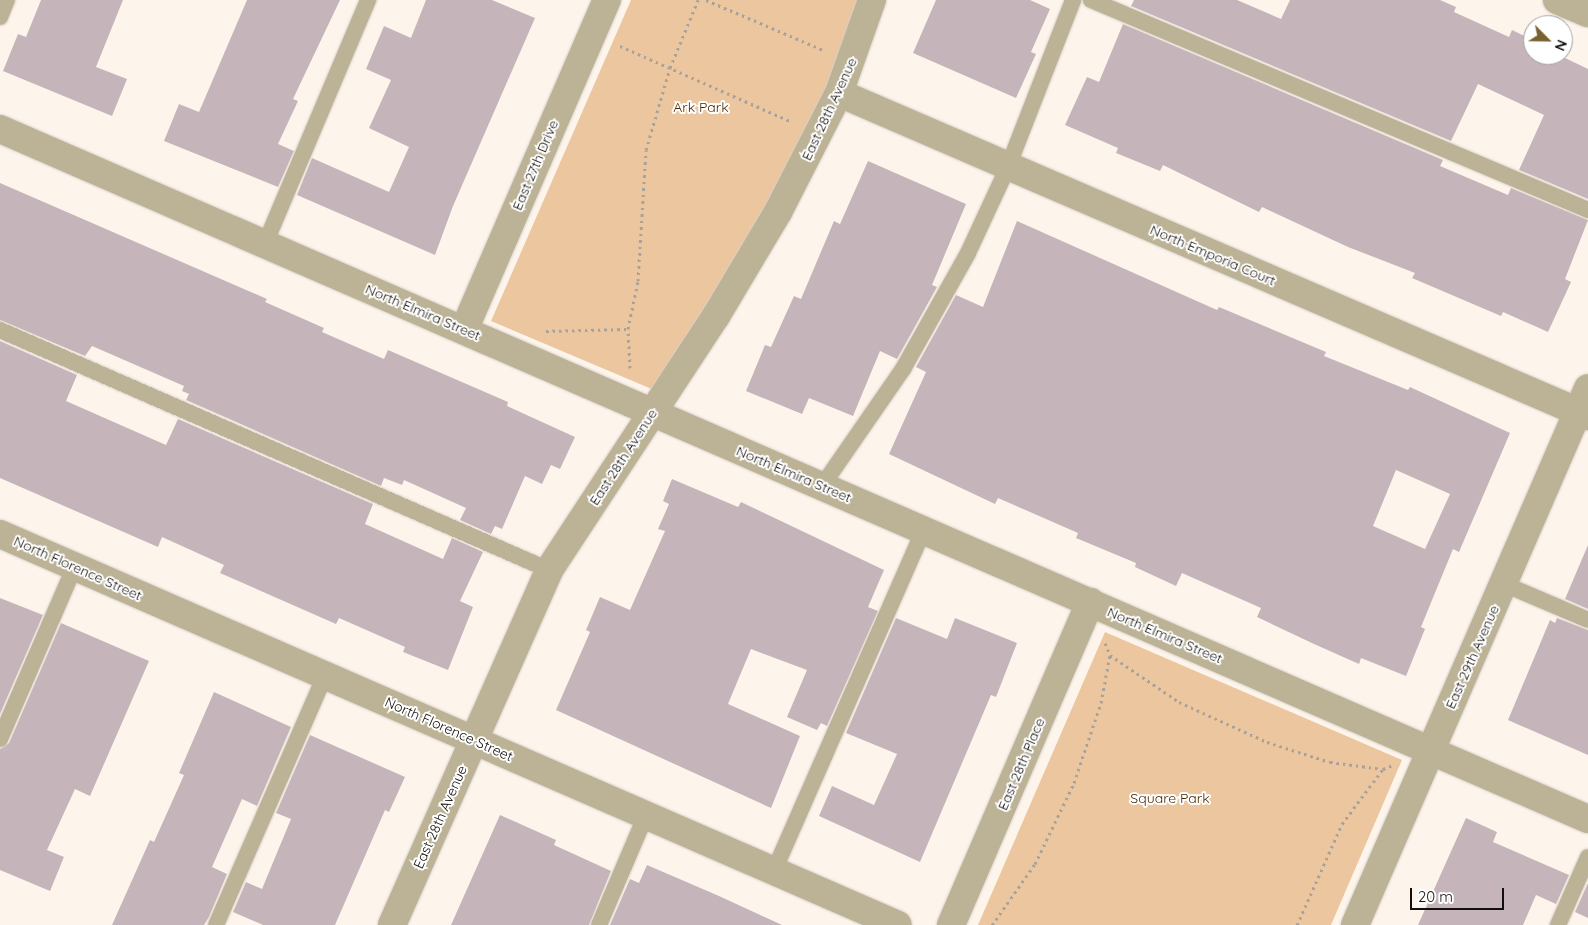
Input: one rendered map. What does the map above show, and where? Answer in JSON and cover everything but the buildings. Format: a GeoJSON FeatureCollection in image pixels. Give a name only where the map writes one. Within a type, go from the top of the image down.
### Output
{"type":"FeatureCollection","features":[{"type":"Feature","properties":{"kind":"street","name":"East 27th Drive"},"geometry":{"type":"LineString","coordinates":[[464,330],[607,0]]}},
{"type":"Feature","properties":{"kind":"street","name":"East 28th Avenue"},"geometry":{"type":"LineString","coordinates":[[392,925],[549,570],[774,220],[820,134],[839,93],[852,62],[872,0]]}},
{"type":"Feature","properties":{"kind":"street"},"geometry":{"type":"LineString","coordinates":[[1558,0],[1588,13]]}},
{"type":"Feature","properties":{"kind":"street","name":"North Emporia Court"},"geometry":{"type":"LineString","coordinates":[[839,93],[1008,166],[1585,405]]}},
{"type":"Feature","properties":{"kind":"street","name":"North Elmira Street"},"geometry":{"type":"LineString","coordinates":[[0,128],[464,330],[655,407],[822,486],[1588,819]]}},
{"type":"Feature","properties":{"kind":"street","name":"East 29th Avenue"},"geometry":{"type":"LineString","coordinates":[[1355,925],[1504,584],[1585,405]]}},
{"type":"Feature","properties":{"kind":"street","name":"North Florence Street"},"geometry":{"type":"LineString","coordinates":[[0,534],[898,925]]}},
{"type":"Feature","properties":{"kind":"street","name":"East 28th Place"},"geometry":{"type":"LineString","coordinates":[[952,925],[1090,602]]}},
{"type":"Feature","properties":{"kind":"lane"},"geometry":{"type":"LineString","coordinates":[[0,17],[7,0]]}},
{"type":"Feature","properties":{"kind":"lane"},"geometry":{"type":"LineString","coordinates":[[265,244],[368,0]]}},
{"type":"Feature","properties":{"kind":"lane"},"geometry":{"type":"LineString","coordinates":[[822,486],[903,370],[968,253],[1008,166],[1074,0]]}},
{"type":"Feature","properties":{"kind":"lane"},"geometry":{"type":"LineString","coordinates":[[1091,0],[1588,210]]}},
{"type":"Feature","properties":{"kind":"lane"},"geometry":{"type":"LineString","coordinates":[[0,330],[549,570]]}},
{"type":"Feature","properties":{"kind":"lane"},"geometry":{"type":"LineString","coordinates":[[774,871],[924,530]]}},
{"type":"Feature","properties":{"kind":"lane"},"geometry":{"type":"LineString","coordinates":[[0,739],[75,566]]}},
{"type":"Feature","properties":{"kind":"lane"},"geometry":{"type":"LineString","coordinates":[[1504,584],[1588,620]]}},
{"type":"Feature","properties":{"kind":"lane"},"geometry":{"type":"LineString","coordinates":[[216,925],[325,675]]}},
{"type":"Feature","properties":{"kind":"lane"},"geometry":{"type":"LineString","coordinates":[[599,925],[646,815]]}},
{"type":"Feature","properties":{"kind":"lane"},"geometry":{"type":"LineString","coordinates":[[1558,925],[1588,857]]}},
{"type":"Feature","properties":{"kind":"path"},"geometry":{"type":"LineString","coordinates":[[655,407],[628,366],[628,329],[638,281],[646,150],[670,68],[698,0]]}},
{"type":"Feature","properties":{"kind":"path"},"geometry":{"type":"LineString","coordinates":[[706,0],[852,62]]}},
{"type":"Feature","properties":{"kind":"path"},"geometry":{"type":"LineString","coordinates":[[592,33],[820,134]]}},
{"type":"Feature","properties":{"kind":"path"},"geometry":{"type":"LineString","coordinates":[[539,328],[548,332],[628,329]]}},
{"type":"Feature","properties":{"kind":"path"},"geometry":{"type":"LineString","coordinates":[[992,925],[1035,864],[1074,783],[1101,703],[1110,656],[1090,602]]}},
{"type":"Feature","properties":{"kind":"path"},"geometry":{"type":"LineString","coordinates":[[1110,656],[1179,702],[1267,742],[1330,762],[1383,769],[1431,751]]}},
{"type":"Feature","properties":{"kind":"path"},"geometry":{"type":"LineString","coordinates":[[1297,925],[1342,824],[1383,769]]}},
{"type":"Feature","properties":{"kind":"green space","name":"Ark Park"},"geometry":{"type":"Polygon","coordinates":[[[631,0],[861,0],[808,139],[654,390],[491,321],[631,0]]]}},
{"type":"Feature","properties":{"kind":"green space","name":"Square Park"},"geometry":{"type":"Polygon","coordinates":[[[1105,632],[1402,760],[1331,925],[978,925],[1105,632]]]}}]}
